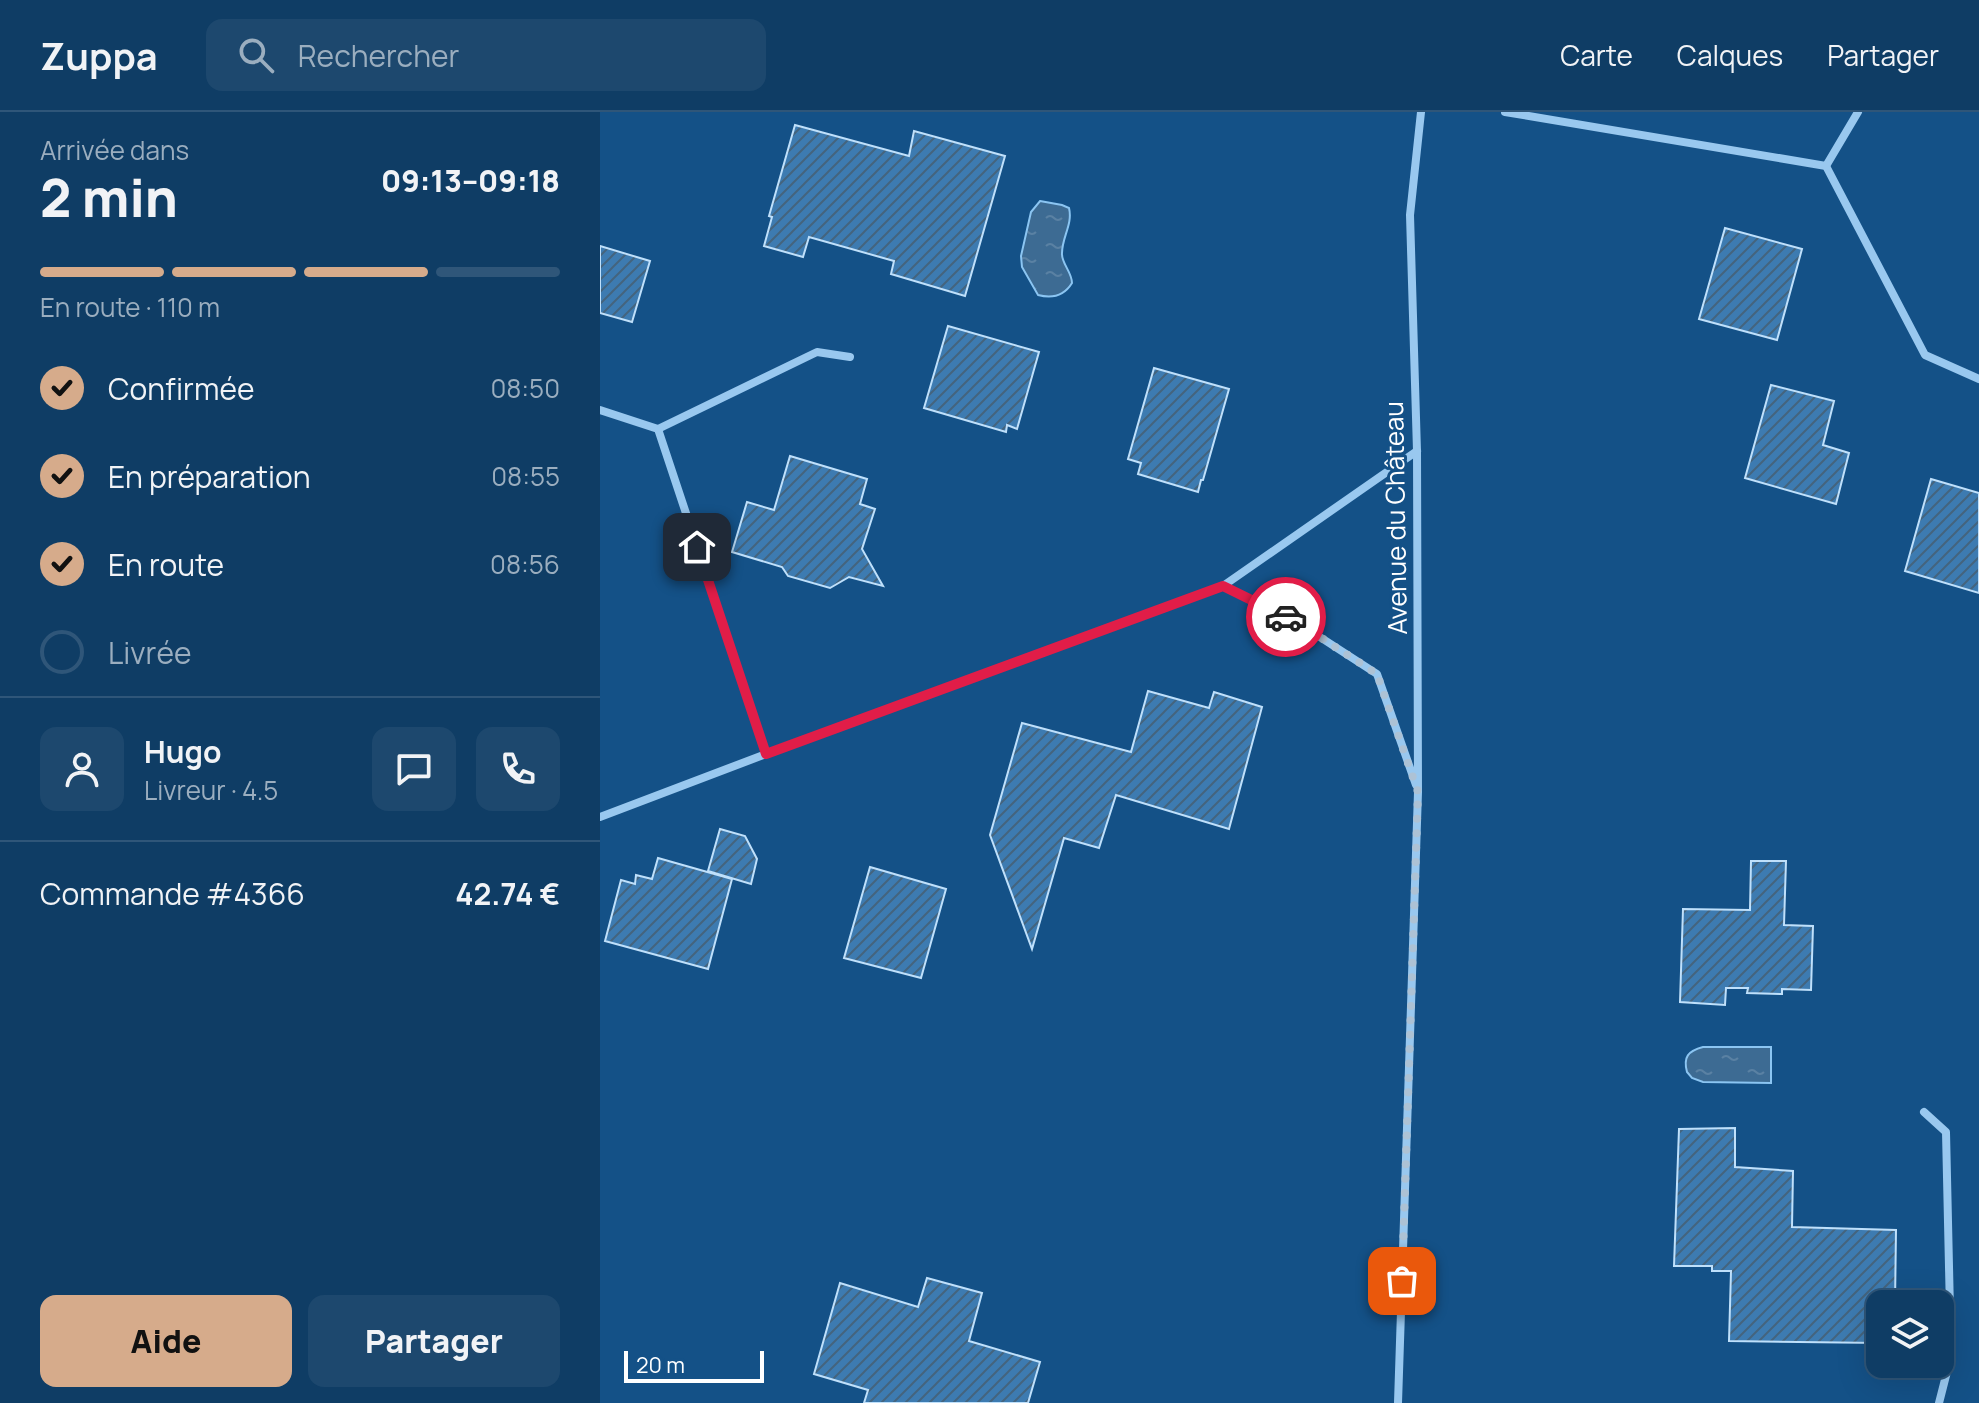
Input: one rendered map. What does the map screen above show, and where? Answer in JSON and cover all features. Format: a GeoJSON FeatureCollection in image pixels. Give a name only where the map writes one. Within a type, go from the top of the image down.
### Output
{"type":"FeatureCollection","features":[{"type":"Feature","properties":{"kind":"street","name":"Avenue du Château"},"geometry":{"type":"LineString","coordinates":[[1398,1403],[1418,792],[1417,451],[1410,215],[1421,112]]}},
{"type":"Feature","properties":{"kind":"street"},"geometry":{"type":"LineString","coordinates":[[1505,112],[1826,166]]}},
{"type":"Feature","properties":{"kind":"street"},"geometry":{"type":"LineString","coordinates":[[1826,166],[1858,112]]}},
{"type":"Feature","properties":{"kind":"street"},"geometry":{"type":"LineString","coordinates":[[1826,166],[1925,355],[1979,379]]}},
{"type":"Feature","properties":{"kind":"street"},"geometry":{"type":"LineString","coordinates":[[600,410],[658,429],[817,352],[850,357]]}},
{"type":"Feature","properties":{"kind":"street"},"geometry":{"type":"LineString","coordinates":[[658,429],[766,754]]}},
{"type":"Feature","properties":{"kind":"street"},"geometry":{"type":"LineString","coordinates":[[600,817],[1223,586],[1417,451]]}},
{"type":"Feature","properties":{"kind":"street"},"geometry":{"type":"LineString","coordinates":[[1223,586],[1306,628],[1377,674],[1418,792]]}},
{"type":"Feature","properties":{"kind":"street"},"geometry":{"type":"LineString","coordinates":[[1924,1112],[1946,1132],[1951,1356],[1939,1403]]}},
{"type":"Feature","properties":{"kind":"water"},"geometry":{"type":"Polygon","coordinates":[[[1040,201],[1069,208],[1070,214],[1062,253],[1072,283],[1062,294],[1049,297],[1038,295],[1022,267],[1021,256],[1031,212],[1040,201]]]}},
{"type":"Feature","properties":{"kind":"water"},"geometry":{"type":"Polygon","coordinates":[[[1703,1047],[1771,1047],[1771,1083],[1703,1082],[1692,1078],[1687,1072],[1686,1059],[1694,1050],[1703,1047]]]}},
{"type":"Feature","properties":{"kind":"building"},"geometry":{"type":"Polygon","coordinates":[[[795,125],[909,156],[914,131],[1005,156],[965,296],[891,274],[894,261],[809,237],[803,257],[764,246],[772,217],[769,216],[795,125]]]}},
{"type":"Feature","properties":{"kind":"building"},"geometry":{"type":"Polygon","coordinates":[[[1725,228],[1802,249],[1777,340],[1699,319],[1725,228]]]}},
{"type":"Feature","properties":{"kind":"building"},"geometry":{"type":"Polygon","coordinates":[[[600,246],[650,261],[632,322],[600,313],[600,246]]]}},
{"type":"Feature","properties":{"kind":"building"},"geometry":{"type":"Polygon","coordinates":[[[948,326],[1039,352],[1017,429],[1007,425],[1006,432],[924,408],[948,326]]]}},
{"type":"Feature","properties":{"kind":"building"},"geometry":{"type":"Polygon","coordinates":[[[1154,368],[1229,389],[1198,492],[1138,474],[1141,463],[1128,459],[1154,368]]]}},
{"type":"Feature","properties":{"kind":"building"},"geometry":{"type":"Polygon","coordinates":[[[1771,385],[1834,401],[1823,445],[1849,453],[1836,504],[1745,478],[1771,385]]]}},
{"type":"Feature","properties":{"kind":"building"},"geometry":{"type":"Polygon","coordinates":[[[790,456],[867,479],[860,504],[875,509],[862,549],[883,586],[849,577],[830,588],[788,576],[782,567],[732,552],[747,502],[774,510],[790,456]]]}},
{"type":"Feature","properties":{"kind":"building"},"geometry":{"type":"Polygon","coordinates":[[[1931,479],[1979,493],[1979,593],[1905,571],[1931,479]]]}},
{"type":"Feature","properties":{"kind":"building"},"geometry":{"type":"Polygon","coordinates":[[[1148,691],[1209,708],[1214,692],[1262,707],[1229,829],[1116,795],[1099,848],[1064,838],[1032,949],[990,835],[1022,723],[1131,752],[1148,691]]]}},
{"type":"Feature","properties":{"kind":"building"},"geometry":{"type":"Polygon","coordinates":[[[720,829],[745,836],[757,859],[751,884],[708,871],[720,829]]]}},
{"type":"Feature","properties":{"kind":"building"},"geometry":{"type":"Polygon","coordinates":[[[658,858],[732,879],[708,969],[605,941],[621,880],[635,884],[636,875],[652,879],[658,858]]]}},
{"type":"Feature","properties":{"kind":"building"},"geometry":{"type":"Polygon","coordinates":[[[1751,861],[1786,861],[1784,925],[1813,926],[1811,990],[1782,989],[1782,994],[1747,993],[1748,988],[1726,988],[1725,1005],[1680,1002],[1683,909],[1750,910],[1751,861]]]}},
{"type":"Feature","properties":{"kind":"building"},"geometry":{"type":"Polygon","coordinates":[[[870,867],[946,889],[921,978],[844,958],[870,867]]]}},
{"type":"Feature","properties":{"kind":"building"},"geometry":{"type":"Polygon","coordinates":[[[1735,1128],[1735,1167],[1793,1171],[1792,1227],[1896,1230],[1895,1290],[1866,1290],[1866,1343],[1729,1341],[1731,1271],[1712,1271],[1712,1266],[1674,1266],[1679,1129],[1735,1128]]]}},
{"type":"Feature","properties":{"kind":"building"},"geometry":{"type":"Polygon","coordinates":[[[927,1278],[982,1293],[969,1341],[1040,1362],[1028,1403],[864,1403],[868,1390],[814,1374],[840,1283],[918,1307],[927,1278]]]}},
{"type":"Feature","properties":{"kind":"way so far"},"geometry":{"type":"LineString","coordinates":[[1286,617],[1377,674],[1418,792],[1402,1281]]}},
{"type":"Feature","properties":{"kind":"route"},"geometry":{"type":"LineString","coordinates":[[697,547],[766,754],[1223,586],[1286,617]]}}]}
